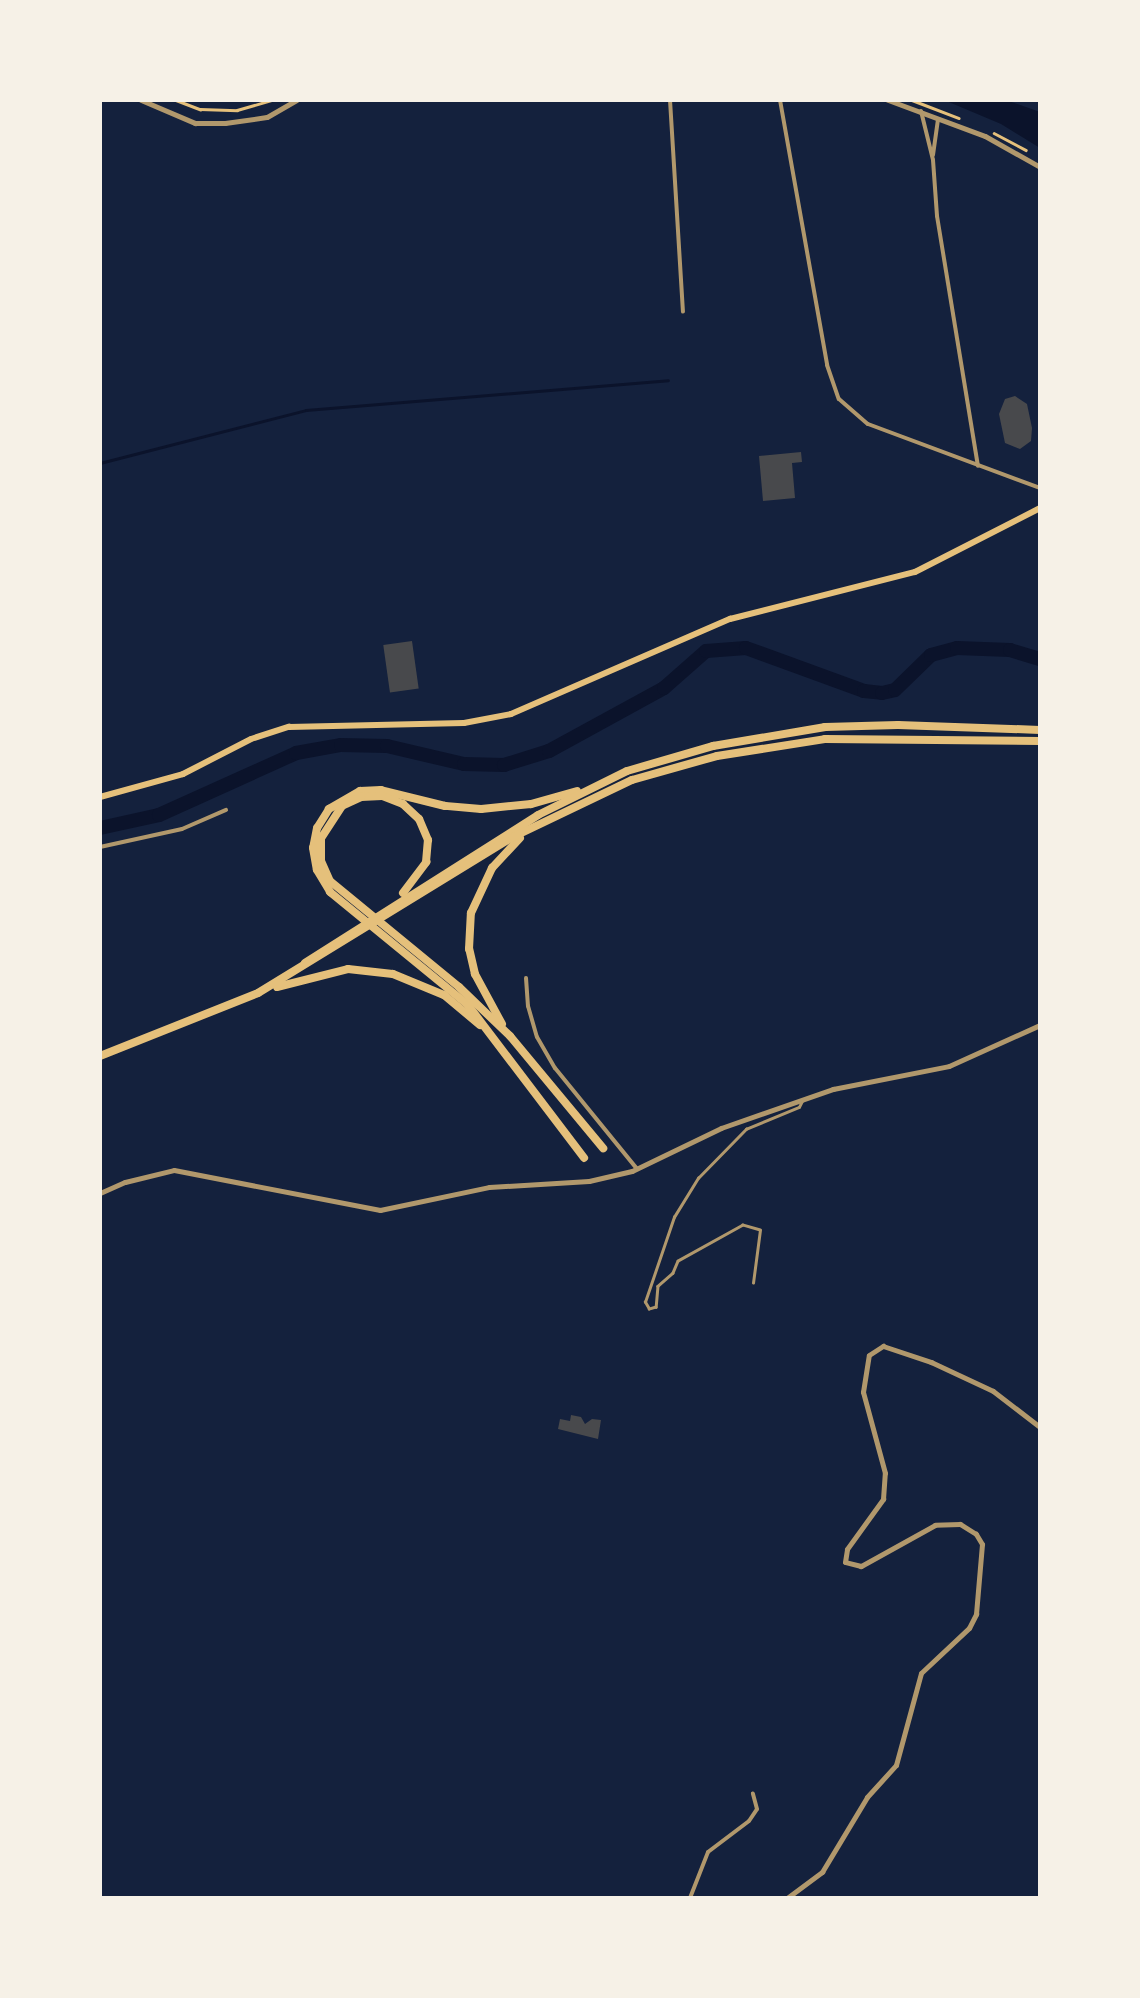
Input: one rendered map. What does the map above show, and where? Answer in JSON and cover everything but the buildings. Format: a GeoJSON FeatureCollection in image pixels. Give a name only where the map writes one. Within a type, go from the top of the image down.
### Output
{"type":"FeatureCollection","features":[{"type":"Feature","properties":{"kind":"highway"},"geometry":{"type":"LineString","coordinates":[[510,1036],[320,878],[313,848],[320,821],[346,796],[381,790],[444,806],[492,809],[531,804],[714,746],[825,728],[898,725],[1040,730]]}},
{"type":"Feature","properties":{"kind":"highway"},"geometry":{"type":"LineString","coordinates":[[258,993],[547,819],[632,780],[771,745],[902,736],[1040,741]]}},
{"type":"Feature","properties":{"kind":"highway"},"geometry":{"type":"LineString","coordinates":[[356,928],[538,815],[604,781]]}},
{"type":"Feature","properties":{"kind":"highway"},"geometry":{"type":"LineString","coordinates":[[285,978],[414,885],[426,862],[423,826],[396,800],[375,796],[354,799],[336,810],[323,830],[323,868],[351,905]]}},
{"type":"Feature","properties":{"kind":"highway"},"geometry":{"type":"LineString","coordinates":[[547,819],[502,854],[478,891],[471,914],[469,949],[474,974],[510,1036],[603,1148]]}},
{"type":"Feature","properties":{"kind":"highway"},"geometry":{"type":"LineString","coordinates":[[396,940],[455,993],[500,1043],[584,1158]]}},
{"type":"Feature","properties":{"kind":"highway"},"geometry":{"type":"LineString","coordinates":[[100,1056],[258,993],[330,972],[393,974],[444,995],[500,1043]]}},
{"type":"Feature","properties":{"kind":"main road"},"geometry":{"type":"LineString","coordinates":[[100,798],[183,774],[251,739],[289,726],[488,720],[530,707],[701,630],[915,572],[1040,508]]}},
{"type":"Feature","properties":{"kind":"street"},"geometry":{"type":"LineString","coordinates":[[142,100],[195,123],[225,123],[268,117],[297,100]]}},
{"type":"Feature","properties":{"kind":"street"},"geometry":{"type":"LineString","coordinates":[[670,100],[683,312]]}},
{"type":"Feature","properties":{"kind":"street"},"geometry":{"type":"LineString","coordinates":[[780,100],[827,365],[839,399],[868,424],[1040,488]]}},
{"type":"Feature","properties":{"kind":"street"},"geometry":{"type":"LineString","coordinates":[[888,100],[986,136],[1040,167]]}},
{"type":"Feature","properties":{"kind":"street"},"geometry":{"type":"LineString","coordinates":[[921,112],[933,160],[938,216],[978,466]]}},
{"type":"Feature","properties":{"kind":"street"},"geometry":{"type":"LineString","coordinates":[[933,160],[938,118]]}},
{"type":"Feature","properties":{"kind":"street"},"geometry":{"type":"LineString","coordinates":[[100,847],[182,828],[226,810]]}},
{"type":"Feature","properties":{"kind":"street"},"geometry":{"type":"LineString","coordinates":[[526,978],[528,1006],[537,1037],[555,1068],[637,1169]]}},
{"type":"Feature","properties":{"kind":"street"},"geometry":{"type":"LineString","coordinates":[[100,1194],[125,1182],[174,1170],[380,1210],[489,1187],[589,1181],[637,1169],[721,1128],[802,1099],[949,1066],[1040,1024]]}},
{"type":"Feature","properties":{"kind":"street"},"geometry":{"type":"LineString","coordinates":[[787,1898],[822,1872],[867,1797],[896,1765],[921,1673],[969,1628],[976,1614],[982,1544],[976,1534],[960,1524],[935,1526],[861,1566],[845,1562],[848,1549],[883,1500],[885,1473],[862,1392],[869,1355],[883,1346],[931,1362],[993,1391],[1040,1427]]}},
{"type":"Feature","properties":{"kind":"street"},"geometry":{"type":"LineString","coordinates":[[690,1898],[708,1852],[749,1821],[757,1809],[753,1794]]}},
{"type":"Feature","properties":{"kind":"lane"},"geometry":{"type":"LineString","coordinates":[[753,1282],[760,1230],[744,1225],[678,1261],[674,1273],[658,1286],[656,1307],[648,1309],[645,1302],[674,1218],[698,1178],[746,1129],[799,1107],[802,1099]]}},
{"type":"Feature","properties":{"kind":"path"},"geometry":{"type":"LineString","coordinates":[[176,100],[200,110],[237,110],[273,100]]}},
{"type":"Feature","properties":{"kind":"water"},"geometry":{"type":"Polygon","coordinates":[[[944,100],[1006,100],[1040,112],[1040,148],[1001,124],[944,100]]]}},
{"type":"Feature","properties":{"kind":"waterway"},"geometry":{"type":"LineString","coordinates":[[100,463],[306,410],[668,380]]}},
{"type":"Feature","properties":{"kind":"waterway"},"geometry":{"type":"LineString","coordinates":[[100,828],[159,815],[296,753],[341,745],[387,746],[464,764],[504,765],[549,751],[664,688],[706,651],[746,648],[864,691],[882,693],[895,690],[931,655],[957,648],[1010,650],[1040,659]]}}]}
